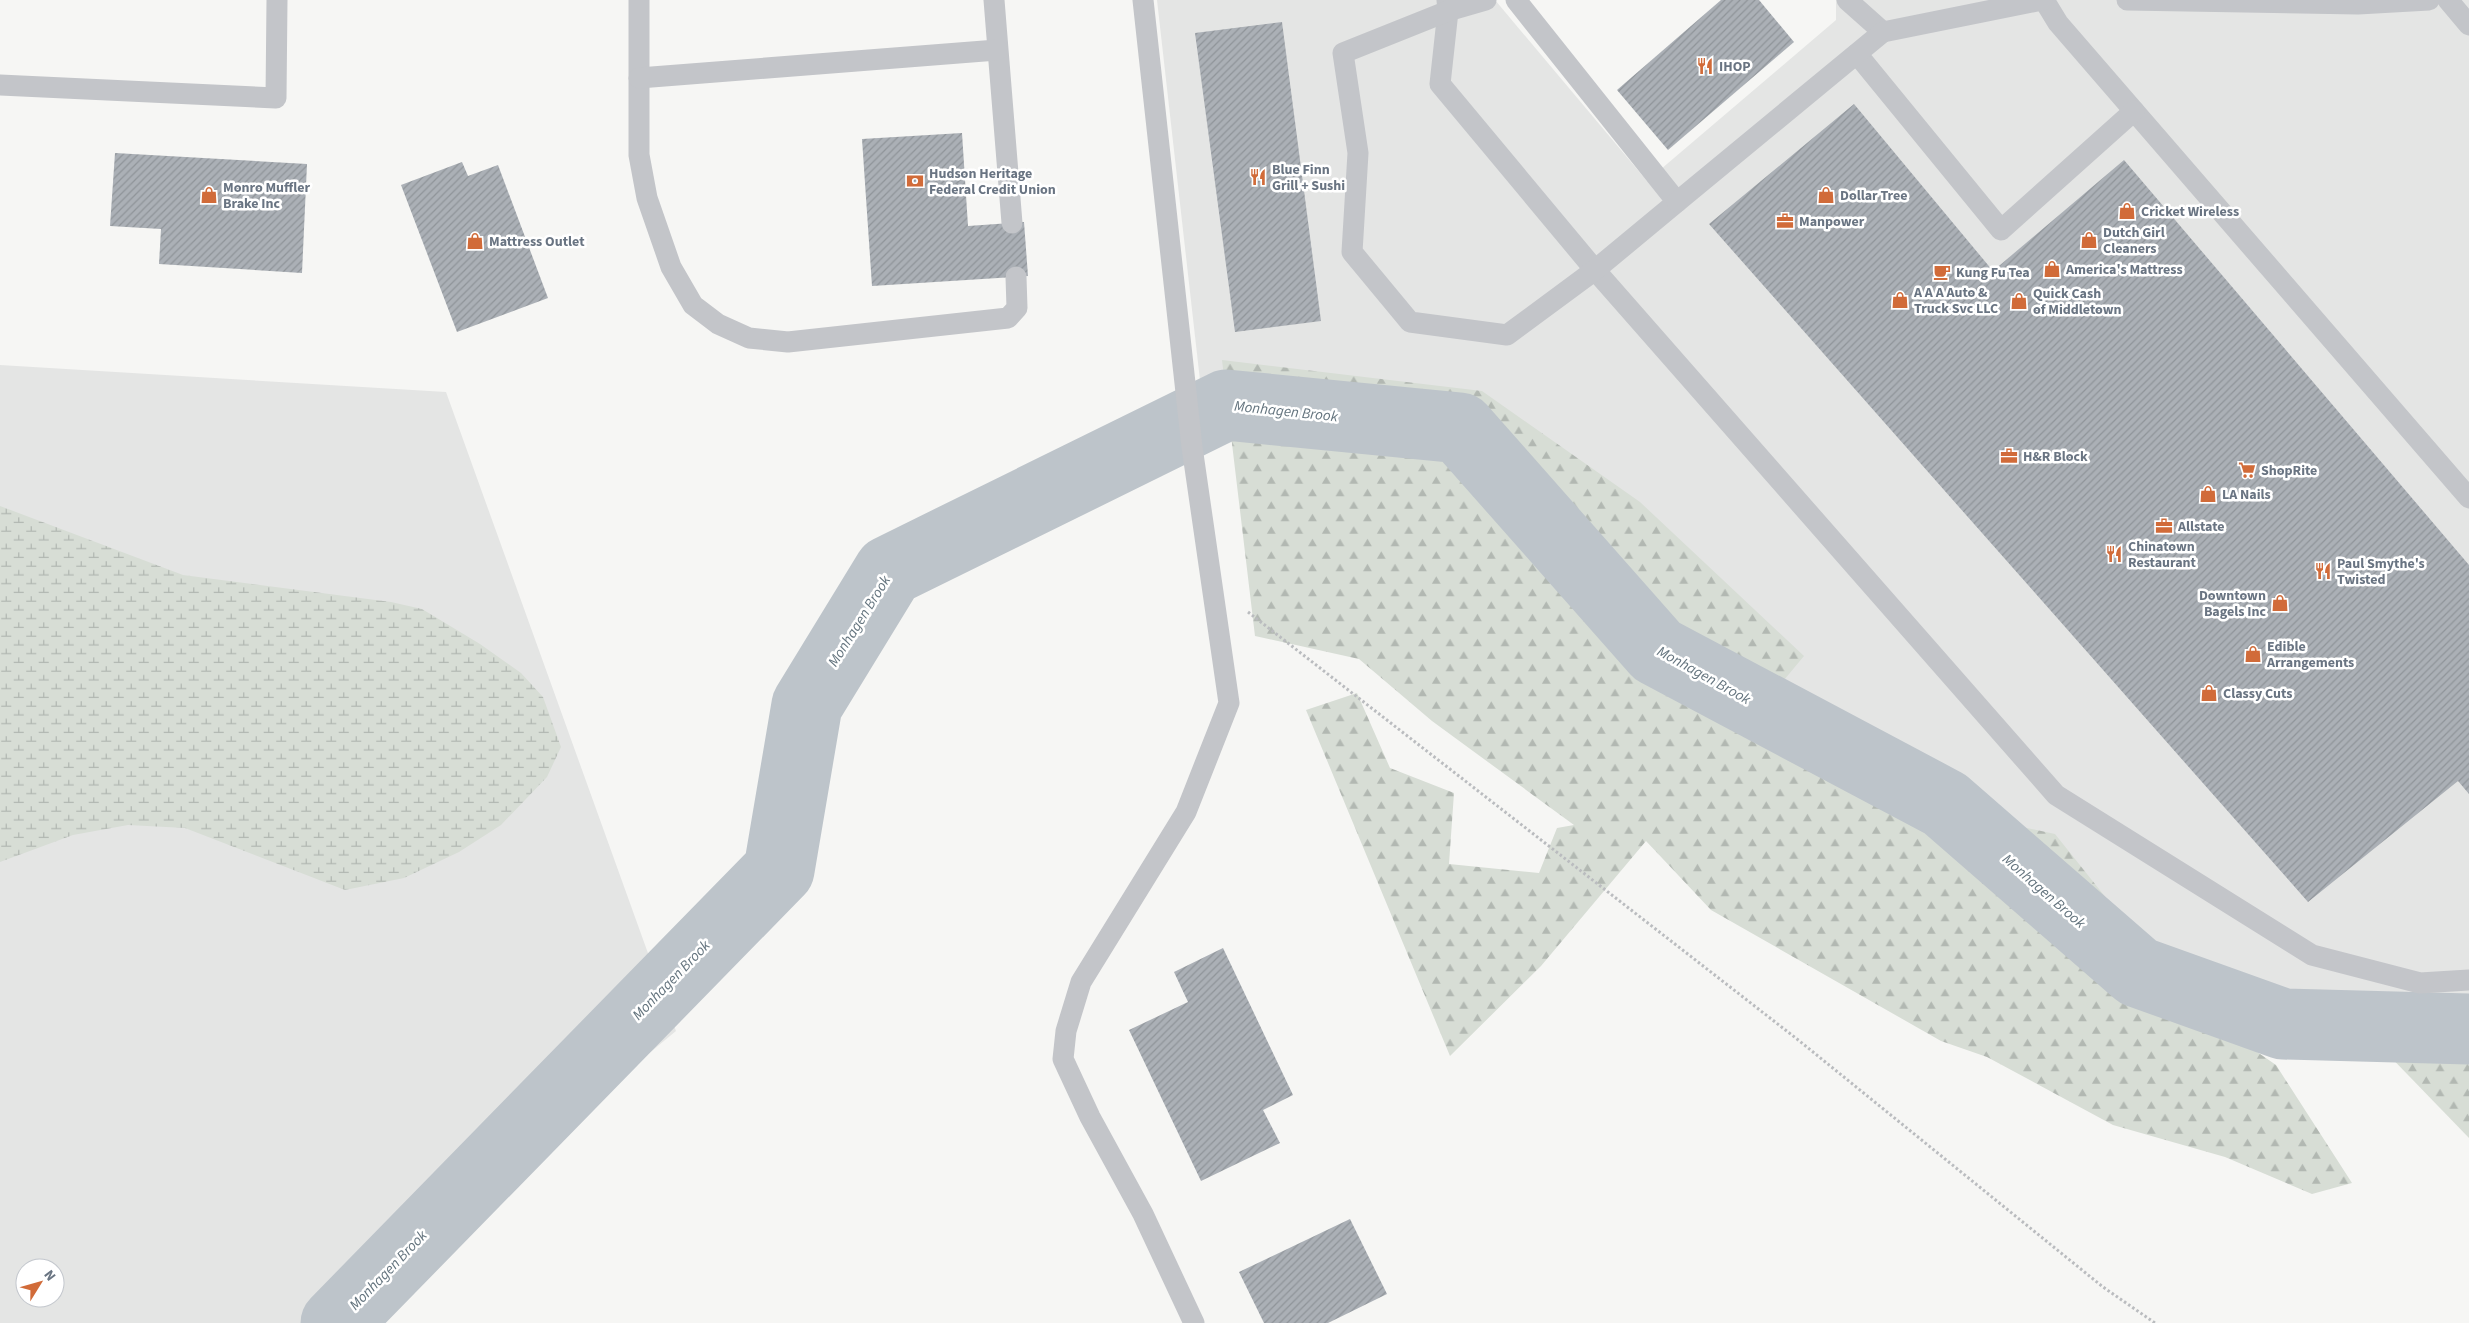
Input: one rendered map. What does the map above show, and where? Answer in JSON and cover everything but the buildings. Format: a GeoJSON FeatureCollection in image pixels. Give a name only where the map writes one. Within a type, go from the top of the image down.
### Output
{"type":"FeatureCollection","features":[{"type":"Feature","properties":{"kind":"lane"},"geometry":{"type":"LineString","coordinates":[[0,85],[276,98],[277,0]]}},
{"type":"Feature","properties":{"kind":"lane"},"geometry":{"type":"LineString","coordinates":[[639,0],[638,155],[647,198],[671,267],[693,305],[718,324],[749,338],[788,342],[1008,318],[1017,308],[1016,277]]}},
{"type":"Feature","properties":{"kind":"lane"},"geometry":{"type":"LineString","coordinates":[[994,0],[1012,223]]}},
{"type":"Feature","properties":{"kind":"lane"},"geometry":{"type":"LineString","coordinates":[[1143,0],[1192,448],[1229,703],[1186,812],[1081,982],[1066,1031],[1063,1059],[1090,1117],[1144,1214],[1194,1323]]}},
{"type":"Feature","properties":{"kind":"lane"},"geometry":{"type":"LineString","coordinates":[[1486,0],[1448,6],[1343,53],[1358,153],[1352,252],[1410,322],[1507,335],[1595,270],[1883,32],[2043,0],[2058,23],[2134,112],[2469,498]]}},
{"type":"Feature","properties":{"kind":"lane"},"geometry":{"type":"LineString","coordinates":[[1516,0],[1677,202]]}},
{"type":"Feature","properties":{"kind":"lane"},"geometry":{"type":"LineString","coordinates":[[1847,0],[1883,32]]}},
{"type":"Feature","properties":{"kind":"lane"},"geometry":{"type":"LineString","coordinates":[[2127,0],[2359,2],[2428,0]]}},
{"type":"Feature","properties":{"kind":"lane"},"geometry":{"type":"LineString","coordinates":[[2448,0],[2469,25]]}},
{"type":"Feature","properties":{"kind":"lane"},"geometry":{"type":"LineString","coordinates":[[1448,6],[1440,84],[1595,270],[2056,795],[2312,955],[2420,983],[2469,980]]}},
{"type":"Feature","properties":{"kind":"lane"},"geometry":{"type":"LineString","coordinates":[[639,78],[997,50]]}},
{"type":"Feature","properties":{"kind":"lane"},"geometry":{"type":"LineString","coordinates":[[1857,54],[2001,230],[2134,112]]}},
{"type":"Feature","properties":{"kind":"path"},"geometry":{"type":"LineString","coordinates":[[1212,584],[1797,1039],[2103,1287],[2155,1323]]}},
{"type":"Feature","properties":{"kind":"shaded area"},"geometry":{"type":"Polygon","coordinates":[[[1157,0],[1495,0],[1647,181],[1836,20],[1836,0],[2469,0],[2469,1023],[2266,1020],[2124,966],[1930,798],[1642,644],[1447,420],[1202,398],[1157,0]]]}},
{"type":"Feature","properties":{"kind":"shaded area"},"geometry":{"type":"Polygon","coordinates":[[[0,365],[446,392],[676,1031],[324,1323],[0,1323],[0,365]]]}},
{"type":"Feature","properties":{"kind":"green space"},"geometry":{"type":"Polygon","coordinates":[[[1222,360],[1482,391],[1640,502],[1804,656],[1754,716],[1819,761],[1994,821],[2055,834],[2195,1009],[2276,1065],[2352,1183],[2312,1194],[2225,1157],[2113,1125],[1987,1057],[1941,1041],[1711,910],[1646,841],[1541,966],[1450,1056],[1306,710],[1357,693],[1390,768],[1454,793],[1449,864],[1539,873],[1557,828],[1574,825],[1432,721],[1359,659],[1255,636],[1222,360]]]}},
{"type":"Feature","properties":{"kind":"green space"},"geometry":{"type":"Polygon","coordinates":[[[0,506],[183,575],[391,602],[422,609],[480,644],[521,673],[543,697],[561,747],[547,777],[501,825],[459,852],[404,878],[345,890],[185,828],[128,825],[73,835],[0,862],[0,506]]]}},
{"type":"Feature","properties":{"kind":"green space"},"geometry":{"type":"Polygon","coordinates":[[[2469,994],[2469,1138],[2378,1044],[2469,994]]]}},
{"type":"Feature","properties":{"kind":"waterway","name":"Monhagen Brook"},"geometry":{"type":"LineString","coordinates":[[336,1323],[779,870],[807,705],[889,571],[1226,405],[1460,428],[1657,651],[1945,804],[2138,972],[2283,1024],[2469,1029]]}},
{"type":"Feature","properties":{"kind":"place","name":"IHOP"},"geometry":{"type":"Point","coordinates":[1705,66]}},
{"type":"Feature","properties":{"kind":"place","name":"Blue Finn Grill + Sushi"},"geometry":{"type":"Point","coordinates":[1258,177]}},
{"type":"Feature","properties":{"kind":"place","name":"Hudson Heritage Federal Credit Union"},"geometry":{"type":"Point","coordinates":[915,181]}},
{"type":"Feature","properties":{"kind":"place","name":"Monro Muffler Brake Inc"},"geometry":{"type":"Point","coordinates":[209,195]}},
{"type":"Feature","properties":{"kind":"place","name":"Dollar Tree"},"geometry":{"type":"Point","coordinates":[1826,195]}},
{"type":"Feature","properties":{"kind":"place","name":"Cricket Wireless"},"geometry":{"type":"Point","coordinates":[2127,211]}},
{"type":"Feature","properties":{"kind":"place","name":"Manpower"},"geometry":{"type":"Point","coordinates":[1785,221]}},
{"type":"Feature","properties":{"kind":"place","name":"Dutch Girl Cleaners"},"geometry":{"type":"Point","coordinates":[2089,240]}},
{"type":"Feature","properties":{"kind":"place","name":"Mattress Outlet"},"geometry":{"type":"Point","coordinates":[475,241]}},
{"type":"Feature","properties":{"kind":"place","name":"America's Mattress"},"geometry":{"type":"Point","coordinates":[2052,269]}},
{"type":"Feature","properties":{"kind":"place","name":"Kung Fu Tea"},"geometry":{"type":"Point","coordinates":[1942,272]}},
{"type":"Feature","properties":{"kind":"place","name":"A A A Auto & Truck Svc LLC"},"geometry":{"type":"Point","coordinates":[1900,300]}},
{"type":"Feature","properties":{"kind":"place","name":"Quick Cash of Middletown"},"geometry":{"type":"Point","coordinates":[2019,301]}},
{"type":"Feature","properties":{"kind":"place","name":"H&R Block"},"geometry":{"type":"Point","coordinates":[2009,456]}},
{"type":"Feature","properties":{"kind":"place","name":"ShopRite"},"geometry":{"type":"Point","coordinates":[2247,470]}},
{"type":"Feature","properties":{"kind":"place","name":"LA Nails"},"geometry":{"type":"Point","coordinates":[2208,494]}},
{"type":"Feature","properties":{"kind":"place","name":"Allstate"},"geometry":{"type":"Point","coordinates":[2164,526]}},
{"type":"Feature","properties":{"kind":"place","name":"Chinatown Restaurant"},"geometry":{"type":"Point","coordinates":[2114,554]}},
{"type":"Feature","properties":{"kind":"place","name":"Paul Smythe's Twisted"},"geometry":{"type":"Point","coordinates":[2323,571]}},
{"type":"Feature","properties":{"kind":"place","name":"Downtown Bagels Inc"},"geometry":{"type":"Point","coordinates":[2280,603]}},
{"type":"Feature","properties":{"kind":"place","name":"Edible Arrangements"},"geometry":{"type":"Point","coordinates":[2253,654]}},
{"type":"Feature","properties":{"kind":"place","name":"Classy Cuts"},"geometry":{"type":"Point","coordinates":[2209,693]}}]}
